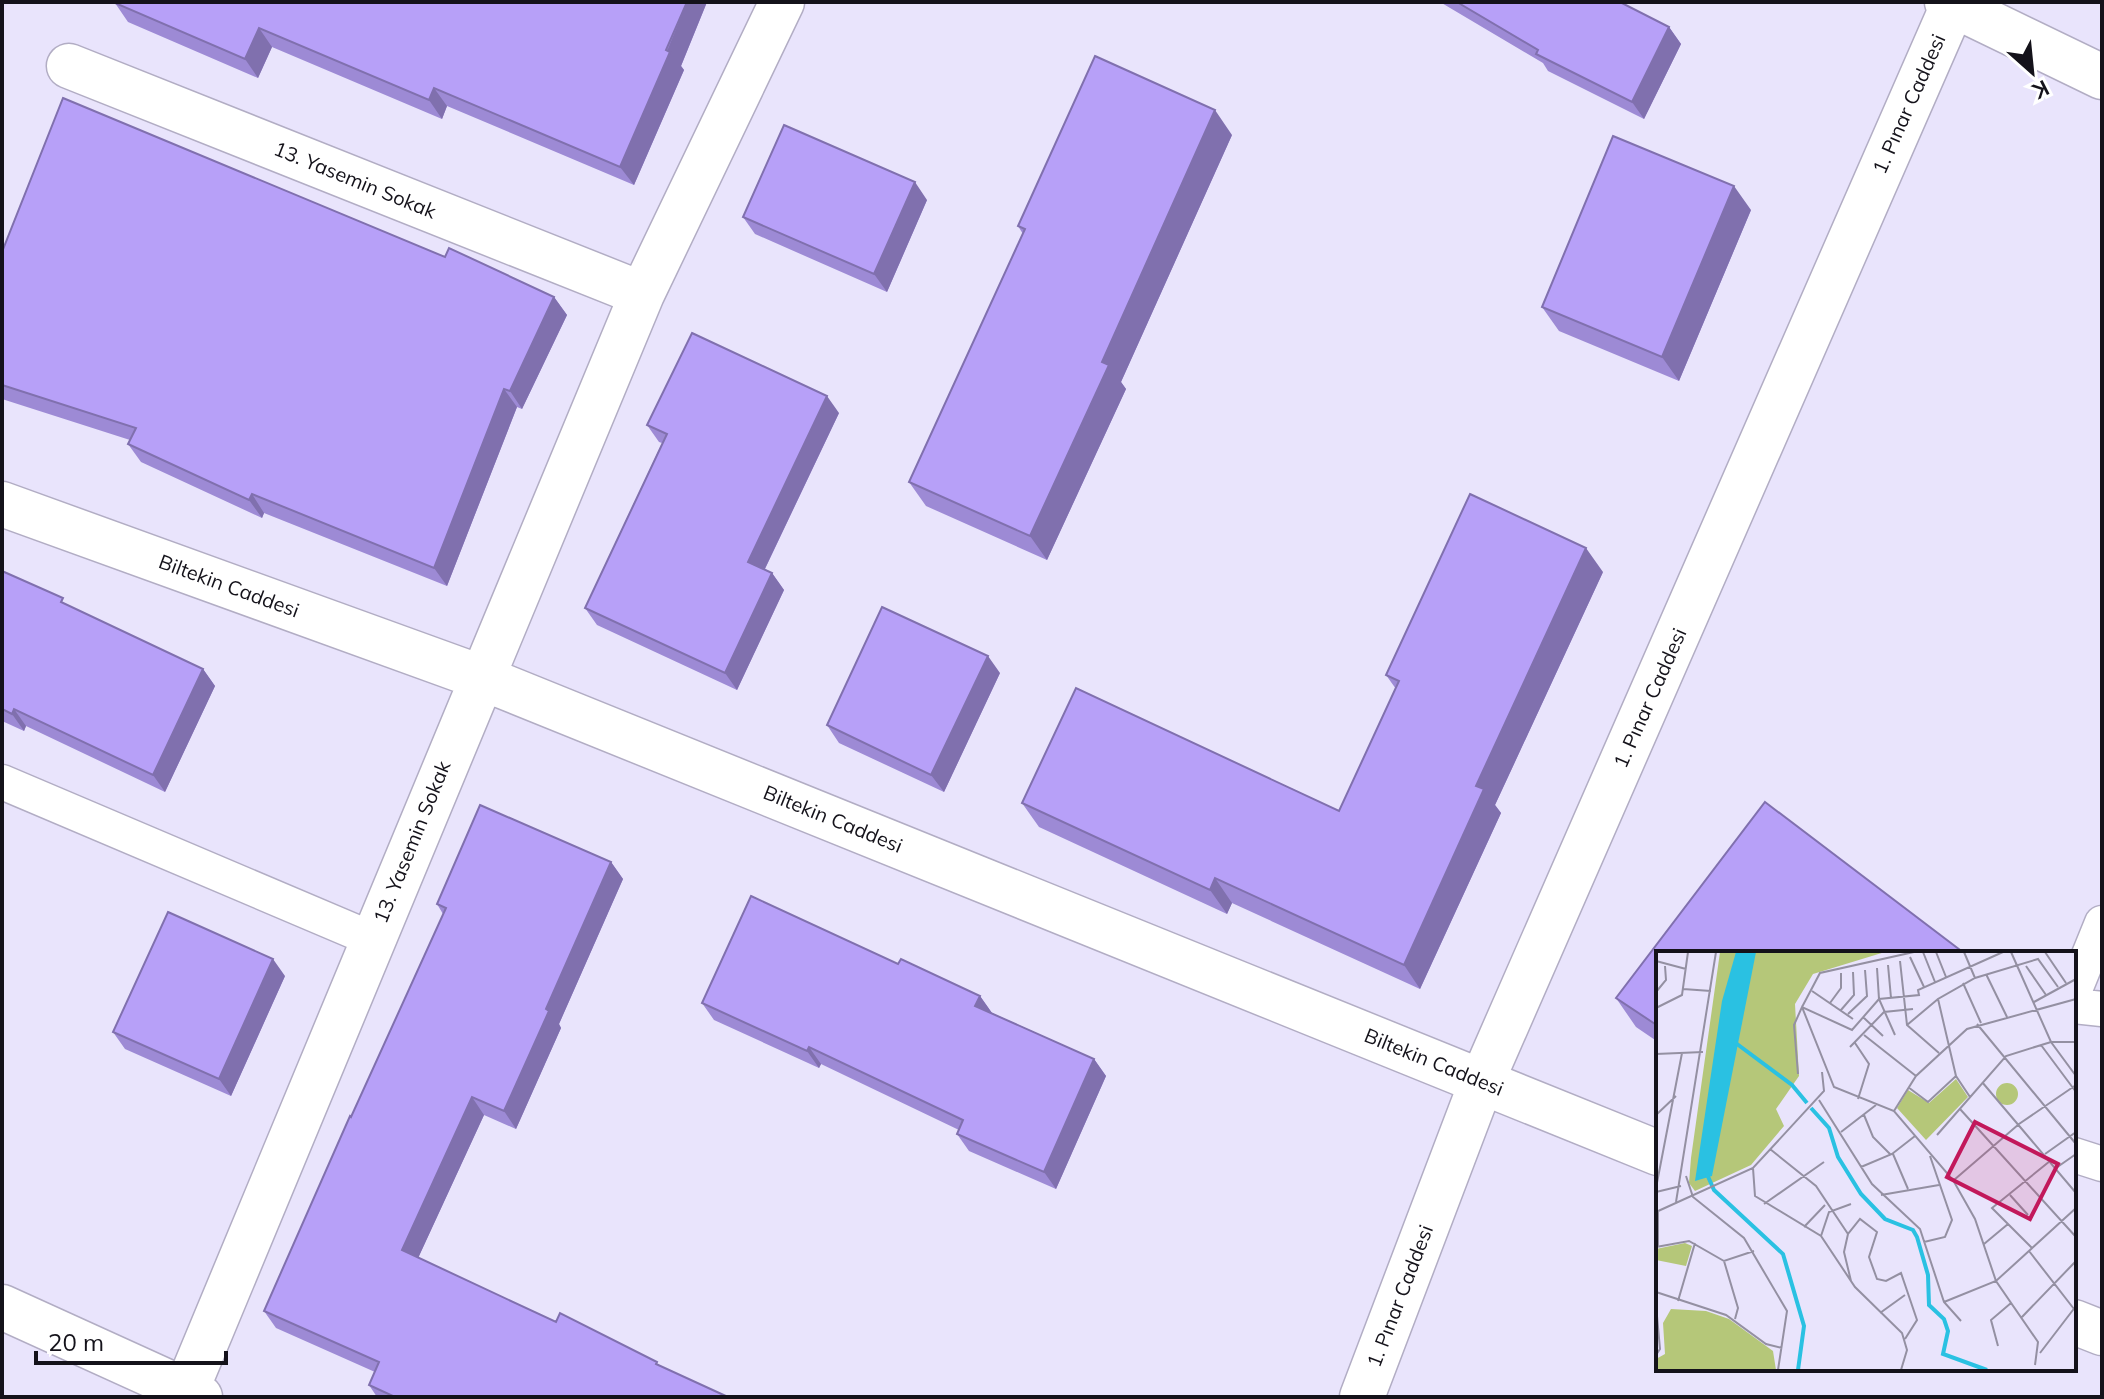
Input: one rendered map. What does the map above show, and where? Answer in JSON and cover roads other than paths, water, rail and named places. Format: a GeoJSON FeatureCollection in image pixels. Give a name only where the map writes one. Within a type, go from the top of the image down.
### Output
{"type":"FeatureCollection","features":[{"type":"Feature","properties":{"kind":"street","name":"13. Yasemin Sokak"},"geometry":{"type":"LineString","coordinates":[[193,1394],[372,939],[642,294],[782,2]]}},
{"type":"Feature","properties":{"kind":"street"},"geometry":{"type":"LineString","coordinates":[[1950,4],[2102,77]]}},
{"type":"Feature","properties":{"kind":"street","name":"1. Pınar Caddesi"},"geometry":{"type":"LineString","coordinates":[[1362,1397],[1482,1081],[1950,4]]}},
{"type":"Feature","properties":{"kind":"street","name":"13. Yasemin Sokak"},"geometry":{"type":"LineString","coordinates":[[69,66],[642,294]]}},
{"type":"Feature","properties":{"kind":"street","name":"Biltekin Caddesi"},"geometry":{"type":"LineString","coordinates":[[2,504],[480,677],[1656,1152]]}},
{"type":"Feature","properties":{"kind":"street"},"geometry":{"type":"LineString","coordinates":[[2,1307],[193,1394]]}},
{"type":"Feature","properties":{"kind":"street"},"geometry":{"type":"LineString","coordinates":[[2076,1323],[2102,1333]]}},
{"type":"Feature","properties":{"kind":"lane"},"geometry":{"type":"LineString","coordinates":[[2,782],[372,939]]}},
{"type":"Feature","properties":{"kind":"lane"},"geometry":{"type":"LineString","coordinates":[[2076,987],[2102,923]]}},
{"type":"Feature","properties":{"kind":"lane"},"geometry":{"type":"LineString","coordinates":[[2076,1006],[2102,1009]]}},
{"type":"Feature","properties":{"kind":"lane"},"geometry":{"type":"LineString","coordinates":[[2076,1156],[2102,1164]]}}]}
